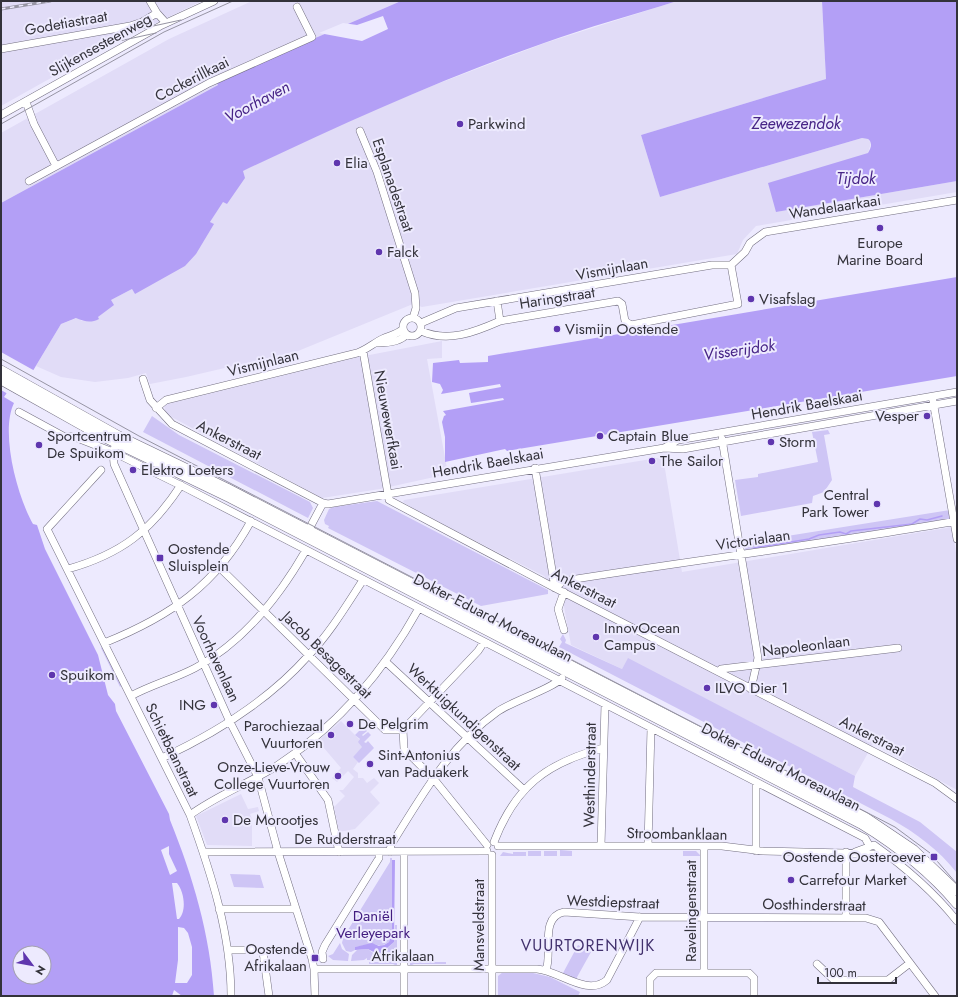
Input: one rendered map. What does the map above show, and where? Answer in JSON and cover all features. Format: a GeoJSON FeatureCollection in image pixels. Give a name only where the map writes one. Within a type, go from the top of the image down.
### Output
{"type":"FeatureCollection","features":[{"type":"Feature","properties":{"kind":"main road","name":"Dokter Eduard Moreauxlaan"},"geometry":{"type":"LineString","coordinates":[[1,370],[14,383],[116,444],[307,533],[563,666],[861,824],[908,856],[930,875],[957,904]]}},
{"type":"Feature","properties":{"kind":"main road","name":"Dokter Eduard Moreauxlaan"},"geometry":{"type":"LineString","coordinates":[[1,380],[14,383]]}},
{"type":"Feature","properties":{"kind":"main road","name":"Dokter Eduard Moreauxlaan"},"geometry":{"type":"LineString","coordinates":[[563,666],[865,817],[914,850],[957,891]]}},
{"type":"Feature","properties":{"kind":"street"},"geometry":{"type":"LineString","coordinates":[[150,1],[157,13],[166,23]]}},
{"type":"Feature","properties":{"kind":"street","name":"Slijkensesteenweg"},"geometry":{"type":"LineString","coordinates":[[1,116],[166,23],[214,1]]}},
{"type":"Feature","properties":{"kind":"street","name":"Cockerillkaai"},"geometry":{"type":"LineString","coordinates":[[29,181],[209,83],[312,36],[298,7]]}},
{"type":"Feature","properties":{"kind":"street","name":"Godetiastraat"},"geometry":{"type":"LineString","coordinates":[[1,49],[130,26],[142,22],[157,13]]}},
{"type":"Feature","properties":{"kind":"street"},"geometry":{"type":"LineString","coordinates":[[26,102],[34,124],[56,166]]}},
{"type":"Feature","properties":{"kind":"street","name":"Esplanadestraat"},"geometry":{"type":"LineString","coordinates":[[360,131],[377,172],[416,293],[416,308],[413,318]]}},
{"type":"Feature","properties":{"kind":"street","name":"Wandelaarkaai"},"geometry":{"type":"LineString","coordinates":[[732,265],[745,252],[750,243],[765,232],[957,200]]}},
{"type":"Feature","properties":{"kind":"street","name":"Vismijnlaan"},"geometry":{"type":"LineString","coordinates":[[156,408],[166,400],[363,351],[378,343],[386,343],[399,339],[404,332],[413,337],[421,327],[456,308],[712,265],[732,265]]}},
{"type":"Feature","properties":{"kind":"street","name":"Haringstraat"},"geometry":{"type":"LineString","coordinates":[[500,321],[618,301],[622,304],[625,321],[631,325],[738,304],[732,265]]}},
{"type":"Feature","properties":{"kind":"street"},"geometry":{"type":"LineString","coordinates":[[404,332],[405,321],[413,318],[421,327],[431,334],[464,335],[473,333],[500,321],[497,302]]}},
{"type":"Feature","properties":{"kind":"street","name":"Nieuwewerfkaai"},"geometry":{"type":"LineString","coordinates":[[363,351],[387,493]]}},
{"type":"Feature","properties":{"kind":"street","name":"Ankerstraat"},"geometry":{"type":"LineString","coordinates":[[143,379],[150,400],[167,420],[180,429],[323,503]]}},
{"type":"Feature","properties":{"kind":"street","name":"Hendrik Baelskaai"},"geometry":{"type":"LineString","coordinates":[[664,448],[678,440],[957,392]]}},
{"type":"Feature","properties":{"kind":"street"},"geometry":{"type":"LineString","coordinates":[[933,397],[957,539]]}},
{"type":"Feature","properties":{"kind":"street","name":"Hendrik Baelskaai"},"geometry":{"type":"LineString","coordinates":[[387,493],[664,448],[682,449],[957,401]]}},
{"type":"Feature","properties":{"kind":"street"},"geometry":{"type":"LineString","coordinates":[[19,412],[65,437],[72,436],[116,444]]}},
{"type":"Feature","properties":{"kind":"street"},"geometry":{"type":"LineString","coordinates":[[720,433],[758,658],[751,689]]}},
{"type":"Feature","properties":{"kind":"street","name":"Dokter Eduard Moreauxlaan"},"geometry":{"type":"LineString","coordinates":[[116,444],[181,485],[251,522],[553,676],[650,728],[864,838],[868,845],[874,845],[926,886],[957,922]]}},
{"type":"Feature","properties":{"kind":"street","name":"Voorhavenlaan"},"geometry":{"type":"LineString","coordinates":[[116,444],[114,464],[230,722],[258,777],[278,852],[314,969],[315,996]]}},
{"type":"Feature","properties":{"kind":"street"},"geometry":{"type":"LineString","coordinates":[[535,468],[555,588]]}},
{"type":"Feature","properties":{"kind":"street","name":"Schietbaanstraat"},"geometry":{"type":"LineString","coordinates":[[101,470],[47,529],[190,815],[203,852],[219,909],[231,970],[231,996]]}},
{"type":"Feature","properties":{"kind":"street"},"geometry":{"type":"LineString","coordinates":[[68,569],[100,558],[144,532],[158,517],[181,485]]}},
{"type":"Feature","properties":{"kind":"street"},"geometry":{"type":"LineString","coordinates":[[307,533],[323,503],[387,493]]}},
{"type":"Feature","properties":{"kind":"street","name":"Ankerstraat"},"geometry":{"type":"LineString","coordinates":[[387,493],[389,500],[401,508],[935,783],[957,799]]}},
{"type":"Feature","properties":{"kind":"street","name":"Victorialaan"},"geometry":{"type":"LineString","coordinates":[[555,588],[563,581],[684,562],[741,556],[955,521]]}},
{"type":"Feature","properties":{"kind":"street"},"geometry":{"type":"LineString","coordinates":[[104,643],[148,624],[177,606],[220,568],[242,538],[251,522]]}},
{"type":"Feature","properties":{"kind":"street"},"geometry":{"type":"LineString","coordinates":[[131,696],[172,679],[203,663],[216,654],[264,612],[284,586],[306,550]]}},
{"type":"Feature","properties":{"kind":"street","name":"Jacob Besagestraat"},"geometry":{"type":"LineString","coordinates":[[220,568],[386,730],[403,730]]}},
{"type":"Feature","properties":{"kind":"street"},"geometry":{"type":"LineString","coordinates":[[162,758],[195,742],[230,722],[276,687],[309,655],[341,614],[363,580]]}},
{"type":"Feature","properties":{"kind":"street"},"geometry":{"type":"LineString","coordinates":[[564,592],[558,609],[564,630]]}},
{"type":"Feature","properties":{"kind":"street"},"geometry":{"type":"LineString","coordinates":[[190,815],[258,777],[295,753],[323,729],[355,699],[386,662],[419,608]]}},
{"type":"Feature","properties":{"kind":"street"},"geometry":{"type":"LineString","coordinates":[[484,642],[478,651],[403,730],[404,749],[433,778],[491,848],[503,821],[524,790],[537,777],[559,763],[579,754],[603,748]]}},
{"type":"Feature","properties":{"kind":"street","name":"Napoleonlaan"},"geometry":{"type":"LineString","coordinates":[[719,672],[721,669],[898,648]]}},
{"type":"Feature","properties":{"kind":"street","name":"Werktuigkundigenstraat"},"geometry":{"type":"LineString","coordinates":[[386,662],[524,790]]}},
{"type":"Feature","properties":{"kind":"street"},"geometry":{"type":"LineString","coordinates":[[543,688],[563,666]]}},
{"type":"Feature","properties":{"kind":"street"},"geometry":{"type":"LineString","coordinates":[[390,852],[391,845],[433,778],[466,737],[499,710],[560,680],[563,666]]}},
{"type":"Feature","properties":{"kind":"street","name":"Westhinderstraat"},"geometry":{"type":"LineString","coordinates":[[601,846],[605,704]]}},
{"type":"Feature","properties":{"kind":"street"},"geometry":{"type":"LineString","coordinates":[[648,846],[650,728]]}},
{"type":"Feature","properties":{"kind":"street"},"geometry":{"type":"LineString","coordinates":[[295,753],[328,800],[339,852]]}},
{"type":"Feature","properties":{"kind":"street"},"geometry":{"type":"LineString","coordinates":[[756,782],[756,851]]}},
{"type":"Feature","properties":{"kind":"street","name":"Stroombanklaan"},"geometry":{"type":"LineString","coordinates":[[855,852],[868,845]]}},
{"type":"Feature","properties":{"kind":"street","name":"Ravelingenstraat"},"geometry":{"type":"LineString","coordinates":[[650,996],[650,978],[656,973],[704,972],[704,846]]}},
{"type":"Feature","properties":{"kind":"street","name":"Stroombanklaan"},"geometry":{"type":"LineString","coordinates":[[491,848],[722,846],[756,851],[855,852],[886,854]]}},
{"type":"Feature","properties":{"kind":"street","name":"De Rudderstraat"},"geometry":{"type":"LineString","coordinates":[[203,852],[404,852],[491,848]]}},
{"type":"Feature","properties":{"kind":"street","name":"Mansveldstraat"},"geometry":{"type":"LineString","coordinates":[[491,848],[492,996]]}},
{"type":"Feature","properties":{"kind":"street"},"geometry":{"type":"LineString","coordinates":[[323,959],[322,952],[325,945],[379,858],[380,852]]}},
{"type":"Feature","properties":{"kind":"street"},"geometry":{"type":"LineString","coordinates":[[404,852],[404,996]]}},
{"type":"Feature","properties":{"kind":"street"},"geometry":{"type":"LineString","coordinates":[[846,852],[846,918]]}},
{"type":"Feature","properties":{"kind":"street"},"geometry":{"type":"LineString","coordinates":[[219,909],[296,909]]}},
{"type":"Feature","properties":{"kind":"street","name":"Westdiepstraat"},"geometry":{"type":"LineString","coordinates":[[546,970],[549,962],[549,926],[556,915],[564,912],[640,918],[704,917]]}},
{"type":"Feature","properties":{"kind":"street","name":"Oosthinderstraat"},"geometry":{"type":"LineString","coordinates":[[704,917],[866,918],[879,922],[935,996]]}},
{"type":"Feature","properties":{"kind":"street"},"geometry":{"type":"LineString","coordinates":[[546,970],[583,988],[588,989],[599,987],[607,980],[640,918]]}},
{"type":"Feature","properties":{"kind":"street"},"geometry":{"type":"LineString","coordinates":[[228,950],[258,950],[263,952],[269,996]]}},
{"type":"Feature","properties":{"kind":"street"},"geometry":{"type":"LineString","coordinates":[[817,964],[834,980],[883,980],[892,977],[910,963]]}},
{"type":"Feature","properties":{"kind":"street","name":"Afrikalaan"},"geometry":{"type":"LineString","coordinates":[[314,969],[538,968],[546,970]]}},
{"type":"Feature","properties":{"kind":"street"},"geometry":{"type":"LineString","coordinates":[[704,972],[749,973],[754,978],[754,996]]}},
{"type":"Feature","properties":{"kind":"shaded area"},"geometry":{"type":"Polygon","coordinates":[[[202,1],[108,46],[1,106],[1,2],[202,1]]]}},
{"type":"Feature","properties":{"kind":"shaded area"},"geometry":{"type":"Polygon","coordinates":[[[252,1],[401,1],[216,81],[218,85],[1,203],[1,133],[169,39],[252,1]]]}},
{"type":"Feature","properties":{"kind":"shaded area"},"geometry":{"type":"Polygon","coordinates":[[[677,1],[822,1],[826,79],[641,135],[660,197],[862,138],[868,139],[871,143],[868,153],[776,212],[957,181],[957,192],[756,226],[743,240],[737,254],[422,307],[413,304],[298,351],[150,384],[146,373],[128,378],[95,382],[61,377],[36,366],[61,324],[77,318],[82,321],[98,317],[105,311],[111,300],[132,289],[135,294],[213,224],[210,222],[223,201],[227,204],[242,171],[359,116],[437,84],[545,43],[677,1]]]}},
{"type":"Feature","properties":{"kind":"shaded area"},"geometry":{"type":"Polygon","coordinates":[[[442,341],[442,358],[427,359],[448,474],[380,489],[322,498],[166,414],[164,405],[359,357],[442,341]]]}},
{"type":"Feature","properties":{"kind":"shaded area"},"geometry":{"type":"Polygon","coordinates":[[[663,457],[682,572],[952,527],[957,559],[957,790],[873,744],[855,776],[628,659],[622,669],[571,645],[563,601],[544,576],[417,511],[403,502],[404,500],[663,457]]]}},
{"type":"Feature","properties":{"kind":"shaded area","name":"Onze-Lieve-Vrouw College Vuurtoren"},"geometry":{"type":"Polygon","coordinates":[[[341,721],[360,740],[363,747],[353,757],[358,762],[353,769],[358,773],[358,778],[363,778],[367,783],[374,778],[379,783],[370,792],[380,803],[355,829],[339,832],[334,807],[345,796],[339,790],[343,790],[354,777],[348,771],[337,782],[332,778],[341,768],[318,741],[341,721]]]}},
{"type":"Feature","properties":{"kind":"shaded area","name":"De Morootjes"},"geometry":{"type":"Polygon","coordinates":[[[241,794],[248,809],[258,807],[259,811],[250,814],[252,819],[252,846],[207,845],[196,816],[241,794]]]}},
{"type":"Feature","properties":{"kind":"green space"},"geometry":{"type":"Polygon","coordinates":[[[152,416],[179,435],[310,502],[313,508],[308,518],[143,432],[152,416]]]}},
{"type":"Feature","properties":{"kind":"green space"},"geometry":{"type":"Polygon","coordinates":[[[828,430],[830,434],[824,435],[832,480],[824,492],[813,496],[812,503],[741,516],[735,480],[758,477],[758,474],[818,462],[812,432],[828,430]]]}},
{"type":"Feature","properties":{"kind":"green space"},"geometry":{"type":"Polygon","coordinates":[[[377,501],[548,590],[548,594],[481,606],[328,528],[329,526],[325,524],[324,520],[329,509],[377,501]]]}},
{"type":"Feature","properties":{"kind":"green space"},"geometry":{"type":"Polygon","coordinates":[[[950,510],[951,520],[746,553],[744,543],[950,510]]]}},
{"type":"Feature","properties":{"kind":"green space"},"geometry":{"type":"Polygon","coordinates":[[[563,634],[566,640],[565,643],[622,669],[628,658],[855,776],[853,787],[920,822],[957,852],[957,873],[943,857],[927,843],[891,819],[559,647],[562,642],[560,639],[563,634]]]}},
{"type":"Feature","properties":{"kind":"green space"},"geometry":{"type":"Polygon","coordinates":[[[102,647],[122,685],[120,687],[101,648],[102,647]]]}},
{"type":"Feature","properties":{"kind":"green space"},"geometry":{"type":"Polygon","coordinates":[[[363,727],[367,731],[362,735],[363,736],[368,732],[371,735],[364,742],[366,743],[368,741],[374,748],[359,763],[353,757],[362,747],[358,742],[360,739],[355,735],[363,727]]]}},
{"type":"Feature","properties":{"kind":"green space"},"geometry":{"type":"Polygon","coordinates":[[[560,850],[572,851],[572,856],[560,856],[560,850]]]}},
{"type":"Feature","properties":{"kind":"green space"},"geometry":{"type":"Polygon","coordinates":[[[528,851],[541,851],[541,856],[528,856],[528,851]]]}},
{"type":"Feature","properties":{"kind":"green space"},"geometry":{"type":"Polygon","coordinates":[[[544,851],[557,851],[557,856],[544,856],[544,851]]]}},
{"type":"Feature","properties":{"kind":"green space"},"geometry":{"type":"Polygon","coordinates":[[[683,851],[696,851],[701,856],[683,856],[683,851]]]}},
{"type":"Feature","properties":{"kind":"green space"},"geometry":{"type":"Polygon","coordinates":[[[503,852],[513,854],[513,852],[526,852],[526,856],[500,856],[503,852]]]}},
{"type":"Feature","properties":{"kind":"green space","name":"Daniël Verleyepark"},"geometry":{"type":"Polygon","coordinates":[[[390,858],[392,858],[392,932],[389,942],[381,946],[373,944],[355,947],[355,950],[351,952],[346,951],[342,943],[343,938],[390,862],[390,858]]]}},
{"type":"Feature","properties":{"kind":"green space"},"geometry":{"type":"Polygon","coordinates":[[[230,874],[260,875],[264,888],[234,887],[230,874]]]}},
{"type":"Feature","properties":{"kind":"green space"},"geometry":{"type":"Polygon","coordinates":[[[395,925],[397,925],[397,960],[367,960],[367,958],[364,960],[351,961],[352,955],[357,950],[368,949],[376,955],[380,955],[394,942],[395,925]]]}},
{"type":"Feature","properties":{"kind":"green space"},"geometry":{"type":"Polygon","coordinates":[[[340,943],[342,949],[349,954],[348,961],[333,960],[328,956],[333,954],[340,943]]]}},
{"type":"Feature","properties":{"kind":"green space"},"geometry":{"type":"Polygon","coordinates":[[[578,945],[591,952],[576,979],[563,973],[578,945]]]}},
{"type":"Feature","properties":{"kind":"green space"},"geometry":{"type":"Polygon","coordinates":[[[369,962],[397,962],[397,966],[393,964],[369,964],[369,962]]]}},
{"type":"Feature","properties":{"kind":"green space"},"geometry":{"type":"Polygon","coordinates":[[[410,962],[446,962],[446,964],[414,964],[410,966],[410,962]]]}},
{"type":"Feature","properties":{"kind":"green space"},"geometry":{"type":"Polygon","coordinates":[[[503,972],[533,973],[550,977],[580,992],[578,996],[498,996],[498,976],[503,972]]]}},
{"type":"Feature","properties":{"kind":"water","name":"Voorhaven"},"geometry":{"type":"Polygon","coordinates":[[[401,1],[677,1],[561,37],[467,72],[355,119],[243,171],[245,178],[227,204],[223,202],[210,222],[214,224],[196,254],[185,266],[135,294],[132,289],[111,300],[114,305],[98,317],[99,319],[88,322],[76,318],[61,324],[28,379],[19,375],[4,397],[14,403],[10,415],[10,447],[12,464],[21,497],[33,524],[37,525],[45,549],[98,655],[108,695],[115,704],[116,711],[169,814],[199,906],[209,950],[214,996],[182,996],[174,990],[172,996],[1,996],[1,203],[218,85],[216,81],[401,1]],[[169,846],[161,850],[170,875],[177,871],[169,854],[169,846]],[[172,883],[177,919],[179,919],[183,911],[184,901],[177,883],[172,883]],[[178,927],[178,960],[175,983],[187,983],[192,975],[192,947],[188,933],[184,928],[178,927]]]}},
{"type":"Feature","properties":{"kind":"water"},"geometry":{"type":"Polygon","coordinates":[[[822,1],[957,1],[957,181],[776,212],[768,183],[868,153],[871,147],[871,142],[868,139],[862,138],[660,197],[641,135],[826,79],[822,1]]]}},
{"type":"Feature","properties":{"kind":"water","name":"Visserijdok"},"geometry":{"type":"Polygon","coordinates":[[[957,277],[957,376],[507,451],[505,449],[445,462],[445,437],[442,422],[444,416],[446,415],[443,411],[504,400],[503,398],[471,403],[469,393],[501,387],[500,384],[441,394],[443,390],[440,384],[432,382],[433,363],[459,360],[460,363],[488,362],[488,356],[957,277]]]}},
{"type":"Feature","properties":{"kind":"water"},"geometry":{"type":"Polygon","coordinates":[[[392,860],[395,860],[394,942],[379,955],[368,949],[355,950],[355,947],[372,943],[379,946],[389,942],[392,932],[392,860]]]}},
{"type":"Feature","properties":{"kind":"pier"},"geometry":{"type":"Polygon","coordinates":[[[383,16],[388,29],[362,41],[319,33],[343,23],[357,25],[383,16]]]}},
{"type":"Feature","properties":{"kind":"pier"},"geometry":{"type":"Polygon","coordinates":[[[1,352],[35,371],[30,380],[19,375],[8,394],[1,390],[1,352]]]}},
{"type":"Feature","properties":{"kind":"waterway"},"geometry":{"type":"LineString","coordinates":[[754,548],[809,539],[819,535],[840,532],[846,534],[851,531],[912,524],[920,519],[927,520],[942,516]]}},
{"type":"Feature","properties":{"kind":"tram line"},"geometry":{"type":"LineString","coordinates":[[1,124],[164,32],[233,1]]}},
{"type":"Feature","properties":{"kind":"tram line"},"geometry":{"type":"LineString","coordinates":[[118,38],[135,30],[181,20]]}},
{"type":"Feature","properties":{"kind":"tram line"},"geometry":{"type":"LineString","coordinates":[[63,69],[110,43],[156,33]]}},
{"type":"Feature","properties":{"kind":"tram line"},"geometry":{"type":"LineString","coordinates":[[1,359],[139,436],[895,827],[930,853],[957,884]]}},
{"type":"Feature","properties":{"kind":"railway"},"geometry":{"type":"LineString","coordinates":[[1,9],[50,1]]}},
{"type":"Feature","properties":{"kind":"place","name":"Parkwind"},"geometry":{"type":"Point","coordinates":[460,124]}},
{"type":"Feature","properties":{"kind":"place","name":"Elia"},"geometry":{"type":"Point","coordinates":[337,163]}},
{"type":"Feature","properties":{"kind":"place","name":"Europe Marine Board"},"geometry":{"type":"Point","coordinates":[880,228]}},
{"type":"Feature","properties":{"kind":"place","name":"Falck"},"geometry":{"type":"Point","coordinates":[379,252]}},
{"type":"Feature","properties":{"kind":"place","name":"Visafslag"},"geometry":{"type":"Point","coordinates":[751,299]}},
{"type":"Feature","properties":{"kind":"place","name":"Vismijn Oostende"},"geometry":{"type":"Point","coordinates":[557,329]}},
{"type":"Feature","properties":{"kind":"place","name":"Vesper"},"geometry":{"type":"Point","coordinates":[927,416]}},
{"type":"Feature","properties":{"kind":"place","name":"Captain Blue"},"geometry":{"type":"Point","coordinates":[600,436]}},
{"type":"Feature","properties":{"kind":"place","name":"Storm"},"geometry":{"type":"Point","coordinates":[771,442]}},
{"type":"Feature","properties":{"kind":"place","name":"Sportcentrum De Spuikom"},"geometry":{"type":"Point","coordinates":[39,445]}},
{"type":"Feature","properties":{"kind":"place","name":"The Sailor"},"geometry":{"type":"Point","coordinates":[652,461]}},
{"type":"Feature","properties":{"kind":"place","name":"Elektro Loeters"},"geometry":{"type":"Point","coordinates":[133,470]}},
{"type":"Feature","properties":{"kind":"place","name":"Central Park Tower"},"geometry":{"type":"Point","coordinates":[877,504]}},
{"type":"Feature","properties":{"kind":"place","name":"Oostende Sluisplein"},"geometry":{"type":"Point","coordinates":[160,558]}},
{"type":"Feature","properties":{"kind":"place","name":"InnovOcean Campus"},"geometry":{"type":"Point","coordinates":[596,637]}},
{"type":"Feature","properties":{"kind":"place","name":"Spuikom"},"geometry":{"type":"Point","coordinates":[52,675]}},
{"type":"Feature","properties":{"kind":"place","name":"ILVO Dier 1"},"geometry":{"type":"Point","coordinates":[707,688]}},
{"type":"Feature","properties":{"kind":"place","name":"ING"},"geometry":{"type":"Point","coordinates":[214,705]}},
{"type":"Feature","properties":{"kind":"place","name":"De Pelgrim"},"geometry":{"type":"Point","coordinates":[350,724]}},
{"type":"Feature","properties":{"kind":"place","name":"Parochiezaal Vuurtoren"},"geometry":{"type":"Point","coordinates":[331,735]}},
{"type":"Feature","properties":{"kind":"place","name":"Sint-Antonius van Paduakerk"},"geometry":{"type":"Point","coordinates":[370,764]}},
{"type":"Feature","properties":{"kind":"place","name":"Onze-Lieve-Vrouw College Vuurtoren"},"geometry":{"type":"Point","coordinates":[338,776]}},
{"type":"Feature","properties":{"kind":"place","name":"De Morootjes"},"geometry":{"type":"Point","coordinates":[225,820]}},
{"type":"Feature","properties":{"kind":"place","name":"Oostende Oosteroever"},"geometry":{"type":"Point","coordinates":[934,857]}},
{"type":"Feature","properties":{"kind":"place","name":"Carrefour Market"},"geometry":{"type":"Point","coordinates":[791,880]}},
{"type":"Feature","properties":{"kind":"place","name":"Oostende Afrikalaan"},"geometry":{"type":"Point","coordinates":[315,958]}},
{"type":"Feature","properties":{"kind":"district","name":"VUURTORENWIJK"},"geometry":{"type":"Point","coordinates":[588,945]}},
{"type":"Feature","properties":{"kind":"water label","name":"Zeewezendok"},"geometry":{"type":"Point","coordinates":[796,123]}},
{"type":"Feature","properties":{"kind":"water label","name":"Tijdok"},"geometry":{"type":"Point","coordinates":[856,178]}}]}
